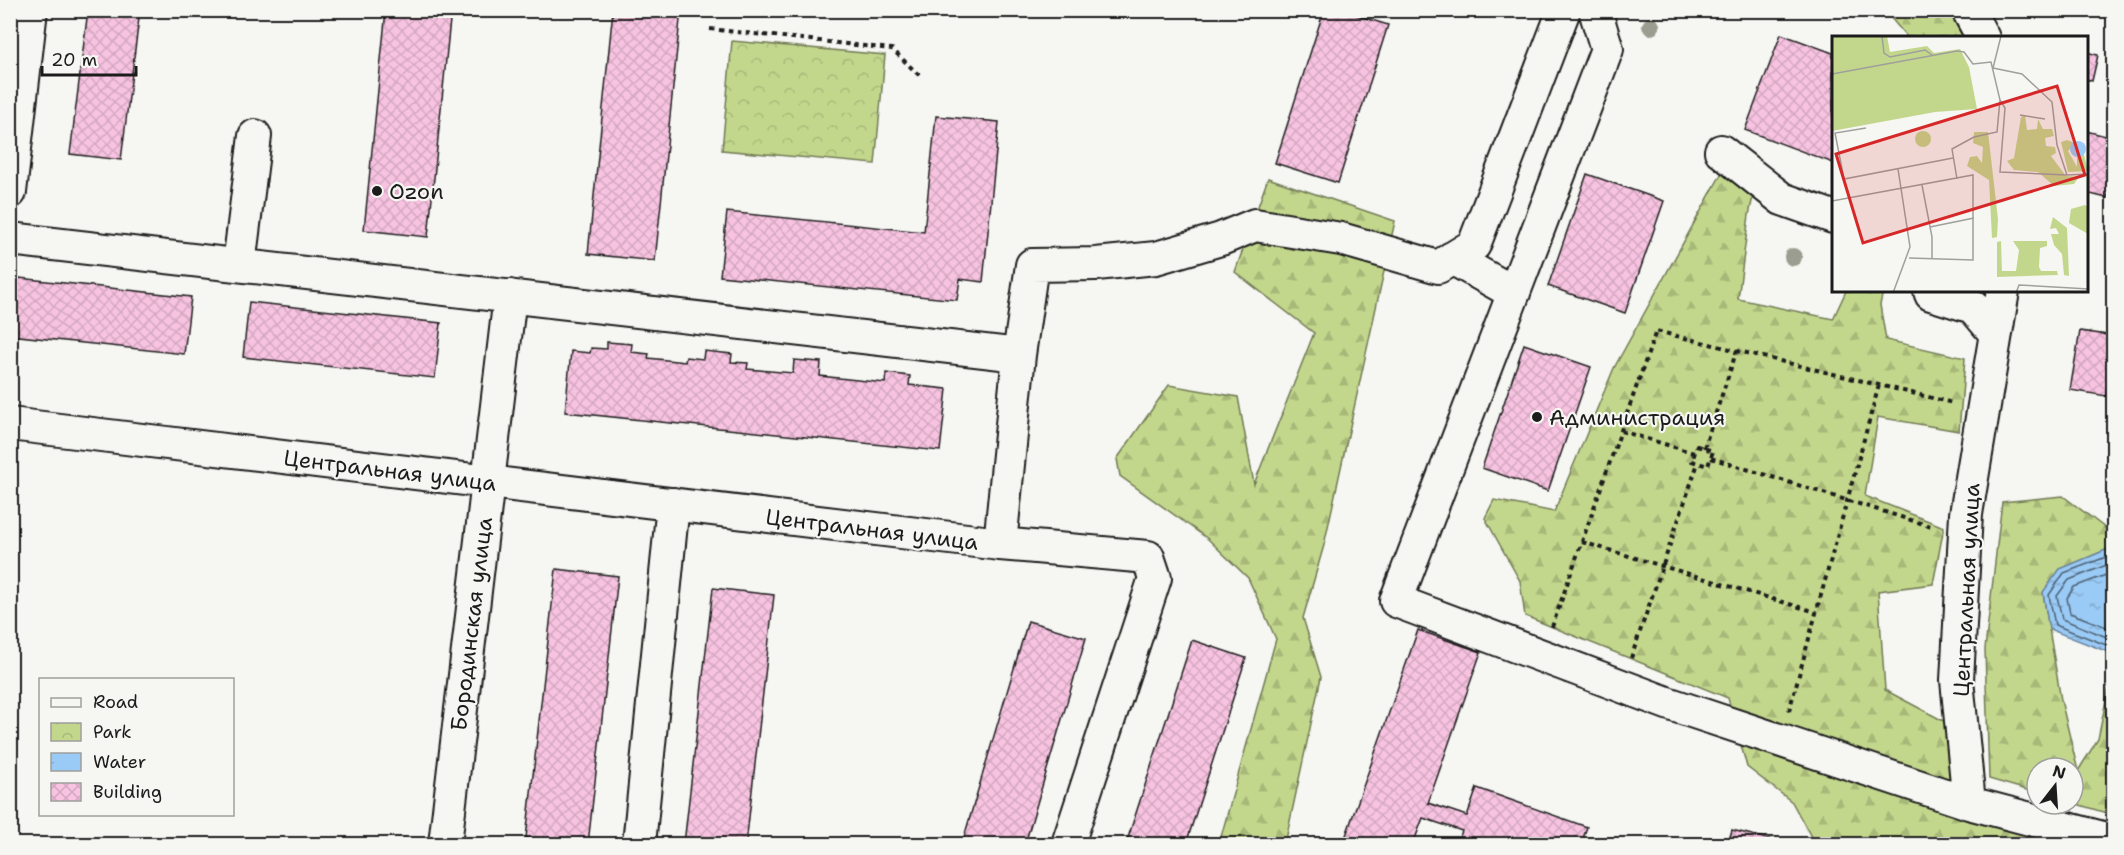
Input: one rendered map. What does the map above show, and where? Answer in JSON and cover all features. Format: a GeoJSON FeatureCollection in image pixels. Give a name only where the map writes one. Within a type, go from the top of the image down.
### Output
{"type":"FeatureCollection","features":[{"type":"Feature","properties":{"kind":"street"},"geometry":{"type":"LineString","coordinates":[[10,192],[31,10]]}},
{"type":"Feature","properties":{"kind":"street","name":"Центральная улица"},"geometry":{"type":"LineString","coordinates":[[10,424],[1000,544],[1019,354],[1032,265],[1096,264],[1156,258],[1221,239],[1256,225],[1341,239],[1438,267],[1474,245],[1564,10]]}},
{"type":"Feature","properties":{"kind":"street"},"geometry":{"type":"LineString","coordinates":[[1596,10],[1607,49],[1395,601],[1621,686],[1781,740],[1969,802],[2114,841]]}},
{"type":"Feature","properties":{"kind":"street"},"geometry":{"type":"LineString","coordinates":[[1968,10],[1982,36]]}},
{"type":"Feature","properties":{"kind":"street"},"geometry":{"type":"LineString","coordinates":[[239,265],[255,136]]}},
{"type":"Feature","properties":{"kind":"street"},"geometry":{"type":"LineString","coordinates":[[1721,152],[1782,199],[1832,217]]}},
{"type":"Feature","properties":{"kind":"street"},"geometry":{"type":"LineString","coordinates":[[10,239],[1019,354]]}},
{"type":"Feature","properties":{"kind":"street"},"geometry":{"type":"LineString","coordinates":[[1452,258],[1514,293]]}},
{"type":"Feature","properties":{"kind":"street"},"geometry":{"type":"LineString","coordinates":[[1930,292],[1972,307],[1996,334]]}},
{"type":"Feature","properties":{"kind":"street","name":"Центральная улица"},"geometry":{"type":"LineString","coordinates":[[1969,802],[1957,680],[1966,514],[2003,292]]}},
{"type":"Feature","properties":{"kind":"street","name":"Бородинская улица"},"geometry":{"type":"LineString","coordinates":[[445,844],[510,296]]}},
{"type":"Feature","properties":{"kind":"street"},"geometry":{"type":"LineString","coordinates":[[639,844],[673,504]]}},
{"type":"Feature","properties":{"kind":"street"},"geometry":{"type":"LineString","coordinates":[[1000,544],[1148,556],[1155,578],[1068,844]]}},
{"type":"Feature","properties":{"kind":"path"},"geometry":{"type":"LineString","coordinates":[[710,29],[892,49],[921,77]]}},
{"type":"Feature","properties":{"kind":"path"},"geometry":{"type":"LineString","coordinates":[[1542,656],[1656,331],[1983,410]]}},
{"type":"Feature","properties":{"kind":"path"},"geometry":{"type":"LineString","coordinates":[[1704,448],[1737,350]]}},
{"type":"Feature","properties":{"kind":"path"},"geometry":{"type":"LineString","coordinates":[[1781,740],[1879,385]]}},
{"type":"Feature","properties":{"kind":"path"},"geometry":{"type":"LineString","coordinates":[[1621,431],[1694,453]]}},
{"type":"Feature","properties":{"kind":"path"},"geometry":{"type":"LineString","coordinates":[[1697,446],[1713,451],[1708,466],[1692,461],[1694,453],[1697,446]]}},
{"type":"Feature","properties":{"kind":"path"},"geometry":{"type":"LineString","coordinates":[[1711,458],[1965,537]]}},
{"type":"Feature","properties":{"kind":"path"},"geometry":{"type":"LineString","coordinates":[[1621,686],[1698,463]]}},
{"type":"Feature","properties":{"kind":"path"},"geometry":{"type":"LineString","coordinates":[[1582,542],[1816,612]]}},
{"type":"Feature","properties":{"kind":"green space"},"geometry":{"type":"Polygon","coordinates":[[[1885,11],[1948,11],[1962,36],[1906,36],[1885,11]]]}},
{"type":"Feature","properties":{"kind":"green space"},"geometry":{"type":"Polygon","coordinates":[[[732,41],[885,55],[875,164],[722,150],[732,41]]]}},
{"type":"Feature","properties":{"kind":"green space"},"geometry":{"type":"Polygon","coordinates":[[[1724,169],[1759,169],[1749,215],[1738,299],[1833,319],[1846,292],[1883,292],[1880,305],[1886,340],[1965,358],[1959,431],[1878,417],[1865,496],[1944,527],[1933,584],[1878,591],[1885,690],[1953,726],[1958,815],[2054,844],[1815,844],[1792,802],[1747,767],[1728,698],[1525,616],[1520,581],[1485,518],[1494,500],[1554,512],[1614,368],[1724,169]]]}},
{"type":"Feature","properties":{"kind":"green space"},"geometry":{"type":"Polygon","coordinates":[[[1268,178],[1395,221],[1324,545],[1303,618],[1321,677],[1285,844],[1219,844],[1276,639],[1248,578],[1208,539],[1120,476],[1117,459],[1169,385],[1238,397],[1254,484],[1314,333],[1235,272],[1268,178]]]}},
{"type":"Feature","properties":{"kind":"green space"},"geometry":{"type":"Polygon","coordinates":[[[2063,496],[2113,534],[2113,547],[2060,569],[2043,593],[2061,700],[2074,756],[2025,756],[2025,790],[1989,779],[1985,649],[2002,502],[2063,496]]]}},
{"type":"Feature","properties":{"kind":"green space"},"geometry":{"type":"Polygon","coordinates":[[[2113,667],[2113,815],[2085,807],[2085,760],[2098,739],[2113,667]]]}},
{"type":"Feature","properties":{"kind":"water"},"geometry":{"type":"Polygon","coordinates":[[[2113,547],[2113,654],[2049,629],[2043,592],[2060,569],[2113,547]]]}},
{"type":"Feature","properties":{"kind":"building"},"geometry":{"type":"Polygon","coordinates":[[[88,10],[140,10],[121,160],[70,154],[88,10]]]}},
{"type":"Feature","properties":{"kind":"building"},"geometry":{"type":"Polygon","coordinates":[[[386,10],[451,10],[428,237],[364,230],[386,10]]]}},
{"type":"Feature","properties":{"kind":"building"},"geometry":{"type":"Polygon","coordinates":[[[613,10],[681,10],[655,261],[588,254],[613,10]]]}},
{"type":"Feature","properties":{"kind":"building"},"geometry":{"type":"Polygon","coordinates":[[[1324,10],[1340,10],[1388,25],[1338,183],[1275,163],[1324,10]]]}},
{"type":"Feature","properties":{"kind":"building"},"geometry":{"type":"Polygon","coordinates":[[[1781,34],[1832,53],[1832,163],[1745,130],[1781,34]]]}},
{"type":"Feature","properties":{"kind":"building"},"geometry":{"type":"Polygon","coordinates":[[[2088,52],[2098,55],[2092,81],[2088,80],[2088,52]]]}},
{"type":"Feature","properties":{"kind":"building"},"geometry":{"type":"Polygon","coordinates":[[[936,116],[999,122],[983,282],[960,279],[957,300],[720,276],[727,212],[924,232],[936,116]]]}},
{"type":"Feature","properties":{"kind":"building"},"geometry":{"type":"Polygon","coordinates":[[[2088,132],[2114,138],[2114,174],[2107,198],[2088,193],[2088,132]]]}},
{"type":"Feature","properties":{"kind":"building"},"geometry":{"type":"Polygon","coordinates":[[[1587,174],[1664,201],[1625,313],[1548,286],[1587,174]]]}},
{"type":"Feature","properties":{"kind":"building"},"geometry":{"type":"Polygon","coordinates":[[[10,277],[191,297],[184,354],[10,335],[10,277]]]}},
{"type":"Feature","properties":{"kind":"building"},"geometry":{"type":"Polygon","coordinates":[[[249,302],[441,323],[435,378],[243,357],[249,302]]]}},
{"type":"Feature","properties":{"kind":"building"},"geometry":{"type":"Polygon","coordinates":[[[2080,331],[2114,336],[2106,396],[2070,390],[2080,331]]]}},
{"type":"Feature","properties":{"kind":"building"},"geometry":{"type":"Polygon","coordinates":[[[607,342],[632,344],[631,352],[649,354],[648,358],[685,362],[686,357],[703,359],[704,351],[732,354],[731,362],[748,363],[747,369],[793,373],[794,360],[821,362],[820,376],[885,383],[886,373],[910,376],[909,385],[947,389],[940,451],[565,412],[571,351],[590,353],[591,348],[607,349],[607,342]]]}},
{"type":"Feature","properties":{"kind":"building","name":"Администрация"},"geometry":{"type":"Polygon","coordinates":[[[1524,344],[1591,367],[1548,491],[1482,468],[1524,344]]]}},
{"type":"Feature","properties":{"kind":"building"},"geometry":{"type":"Polygon","coordinates":[[[556,569],[618,576],[588,844],[526,838],[556,569]]]}},
{"type":"Feature","properties":{"kind":"building"},"geometry":{"type":"Polygon","coordinates":[[[713,588],[774,595],[746,844],[684,844],[713,588]]]}},
{"type":"Feature","properties":{"kind":"building"},"geometry":{"type":"Polygon","coordinates":[[[1028,621],[1086,638],[1025,844],[962,844],[1028,621]]]}},
{"type":"Feature","properties":{"kind":"building"},"geometry":{"type":"Polygon","coordinates":[[[1418,630],[1481,652],[1428,803],[1467,816],[1477,788],[1587,827],[1581,844],[1457,844],[1462,831],[1423,818],[1413,844],[1343,844],[1418,630]]]}},
{"type":"Feature","properties":{"kind":"building"},"geometry":{"type":"Polygon","coordinates":[[[1192,640],[1246,658],[1186,844],[1126,844],[1192,640]]]}},
{"type":"Feature","properties":{"kind":"building"},"geometry":{"type":"Polygon","coordinates":[[[1732,830],[1788,844],[1728,844],[1732,830]]]}},
{"type":"Feature","properties":{"kind":"place","name":"Ozon"},"geometry":{"type":"Point","coordinates":[377,191]}},
{"type":"Feature","properties":{"kind":"place","name":"Администрация"},"geometry":{"type":"Point","coordinates":[1537,417]}}]}
